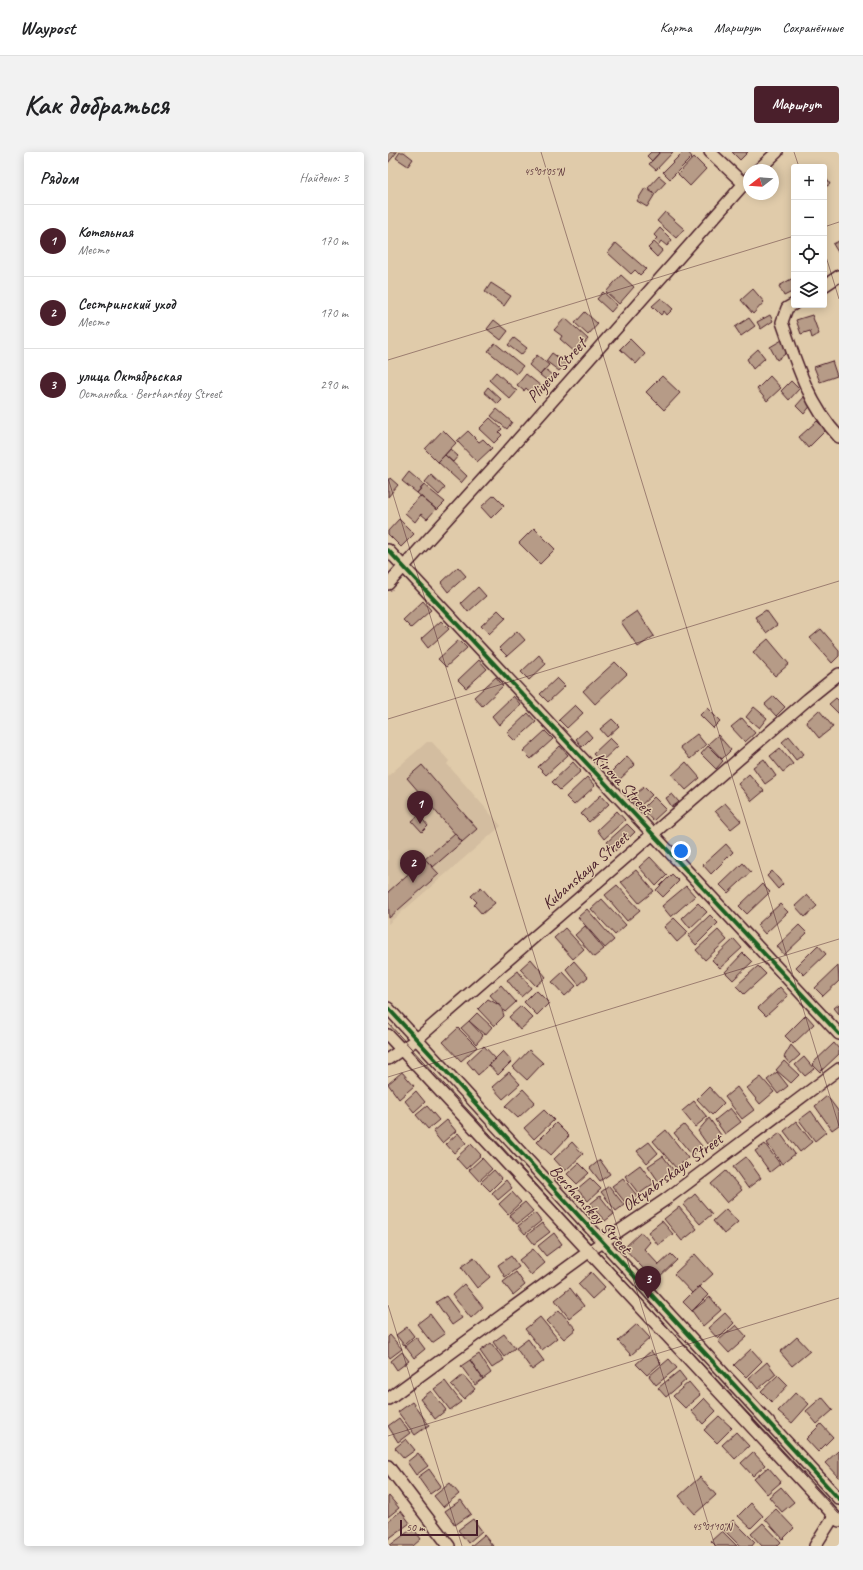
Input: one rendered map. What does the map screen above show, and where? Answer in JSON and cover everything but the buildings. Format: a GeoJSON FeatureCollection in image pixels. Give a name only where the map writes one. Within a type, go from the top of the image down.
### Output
{"type":"FeatureCollection","features":[{"type":"Feature","properties":{"kind":"street"},"geometry":{"type":"LineString","coordinates":[[710,152],[743,179]]}},
{"type":"Feature","properties":{"kind":"street"},"geometry":{"type":"LineString","coordinates":[[764,164],[777,152]]}},
{"type":"Feature","properties":{"kind":"street","name":"Pliyeva Street"},"geometry":{"type":"LineString","coordinates":[[388,584],[493,468],[743,184]]}},
{"type":"Feature","properties":{"kind":"street"},"geometry":{"type":"LineString","coordinates":[[827,284],[839,276]]}},
{"type":"Feature","properties":{"kind":"street"},"geometry":{"type":"LineString","coordinates":[[791,306],[787,308],[782,322],[803,380],[823,419],[839,437]]}},
{"type":"Feature","properties":{"kind":"street","name":"Kirova Street"},"geometry":{"type":"LineString","coordinates":[[388,550],[839,1034]]}},
{"type":"Feature","properties":{"kind":"street","name":"Kubanskaya Street"},"geometry":{"type":"LineString","coordinates":[[388,1059],[417,1039],[808,699],[839,674]]}},
{"type":"Feature","properties":{"kind":"street","name":"Bershanskoy Street"},"geometry":{"type":"LineString","coordinates":[[388,1008],[839,1499]]}},
{"type":"Feature","properties":{"kind":"street","name":"Bershanskoy Street"},"geometry":{"type":"LineString","coordinates":[[388,1035],[836,1519]]}},
{"type":"Feature","properties":{"kind":"street","name":"Oktyabrskaya Street"},"geometry":{"type":"LineString","coordinates":[[388,1400],[589,1252],[665,1200],[839,1069]]}},
{"type":"Feature","properties":{"kind":"street"},"geometry":{"type":"LineString","coordinates":[[388,1466],[449,1546]]}},
{"type":"Feature","properties":{"kind":"street"},"geometry":{"type":"LineString","coordinates":[[815,1546],[836,1519]]}},
{"type":"Feature","properties":{"kind":"shaded area"},"geometry":{"type":"Polygon","coordinates":[[[427,742],[432,742],[449,761],[447,764],[501,826],[388,924],[388,776],[427,742]]]}},
{"type":"Feature","properties":{"kind":"tram line"},"geometry":{"type":"LineString","coordinates":[[388,1023],[839,1514]]}},
{"type":"Feature","properties":{"kind":"cycle path"},"geometry":{"type":"LineString","coordinates":[[388,550],[839,1034]]}},
{"type":"Feature","properties":{"kind":"cycle path"},"geometry":{"type":"LineString","coordinates":[[388,1008],[839,1499]]}},
{"type":"Feature","properties":{"kind":"place","name":"Котельная"},"geometry":{"type":"Point","coordinates":[420,824]}},
{"type":"Feature","properties":{"kind":"place","name":"Сестринский уход"},"geometry":{"type":"Point","coordinates":[413,883]}},
{"type":"Feature","properties":{"kind":"place","name":"улица Октябрьская"},"geometry":{"type":"Point","coordinates":[648,1299]}}]}
